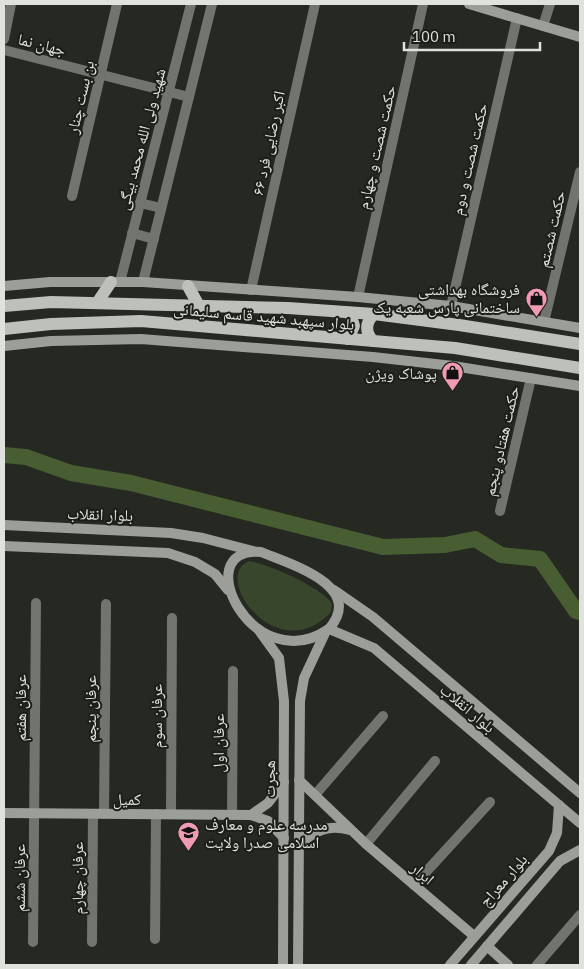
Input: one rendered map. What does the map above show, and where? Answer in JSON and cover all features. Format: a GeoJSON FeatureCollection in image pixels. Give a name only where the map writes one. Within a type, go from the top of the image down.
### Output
{"type":"FeatureCollection","features":[{"type":"Feature","properties":{"kind":"main road"},"geometry":{"type":"LineString","coordinates":[[469,4],[580,37]]}},
{"type":"Feature","properties":{"kind":"main road"},"geometry":{"type":"LineString","coordinates":[[4,286],[50,282],[143,282],[358,297],[451,306],[580,328]]}},
{"type":"Feature","properties":{"kind":"main road"},"geometry":{"type":"LineString","coordinates":[[97,303],[116,282]]}},
{"type":"Feature","properties":{"kind":"main road"},"geometry":{"type":"LineString","coordinates":[[188,286],[199,306]]}},
{"type":"Feature","properties":{"kind":"main road","name":"بلوار سپهبد شهید قاسم سلیمانی"},"geometry":{"type":"LineString","coordinates":[[4,306],[51,302],[374,314],[580,344]]}},
{"type":"Feature","properties":{"kind":"main road"},"geometry":{"type":"LineString","coordinates":[[348,339],[354,326],[350,313]]}},
{"type":"Feature","properties":{"kind":"main road"},"geometry":{"type":"LineString","coordinates":[[373,341],[367,328],[369,320],[374,314]]}},
{"type":"Feature","properties":{"kind":"main road","name":"بلوار سپهبد شهید قاسم سلیمانی"},"geometry":{"type":"LineString","coordinates":[[4,329],[51,324],[141,321],[455,348],[580,368]]}},
{"type":"Feature","properties":{"kind":"main road"},"geometry":{"type":"LineString","coordinates":[[4,346],[51,340],[141,339],[382,358],[453,366],[580,386]]}},
{"type":"Feature","properties":{"kind":"main road","name":"بلوار انقلاب"},"geometry":{"type":"LineString","coordinates":[[4,525],[171,533],[203,538],[254,552]]}},
{"type":"Feature","properties":{"kind":"main road"},"geometry":{"type":"LineString","coordinates":[[4,546],[168,553],[195,562],[215,574],[231,593]]}},
{"type":"Feature","properties":{"kind":"main road"},"geometry":{"type":"LineString","coordinates":[[261,552],[330,584],[334,590],[339,610],[328,630],[302,639],[286,640],[258,629],[246,619],[237,607],[227,579],[231,566],[240,556],[261,552]]}},
{"type":"Feature","properties":{"kind":"main road","name":"بلوار انقلاب"},"geometry":{"type":"LineString","coordinates":[[334,590],[373,617],[580,793]]}},
{"type":"Feature","properties":{"kind":"main road","name":"هجرت"},"geometry":{"type":"LineString","coordinates":[[258,629],[278,658],[282,677],[284,782],[283,965]]}},
{"type":"Feature","properties":{"kind":"main road","name":"بلوار انقلاب"},"geometry":{"type":"LineString","coordinates":[[328,630],[374,648],[580,824]]}},
{"type":"Feature","properties":{"kind":"main road","name":"هجرت"},"geometry":{"type":"LineString","coordinates":[[298,965],[300,701],[302,686],[328,630]]}},
{"type":"Feature","properties":{"kind":"main road","name":"ابرار"},"geometry":{"type":"LineString","coordinates":[[298,780],[366,844],[474,936]]}},
{"type":"Feature","properties":{"kind":"main road"},"geometry":{"type":"LineString","coordinates":[[251,815],[268,803],[284,782]]}},
{"type":"Feature","properties":{"kind":"main road","name":"بلوار معراج"},"geometry":{"type":"LineString","coordinates":[[450,965],[549,851],[556,833],[559,805]]}},
{"type":"Feature","properties":{"kind":"main road","name":"کمیل"},"geometry":{"type":"LineString","coordinates":[[4,813],[251,815]]}},
{"type":"Feature","properties":{"kind":"main road"},"geometry":{"type":"LineString","coordinates":[[251,815],[268,821],[284,838]]}},
{"type":"Feature","properties":{"kind":"main road"},"geometry":{"type":"LineString","coordinates":[[299,844],[310,834],[324,828],[339,827],[354,831]]}},
{"type":"Feature","properties":{"kind":"main road","name":"بلوار معراج"},"geometry":{"type":"LineString","coordinates":[[470,965],[560,861],[580,850]]}},
{"type":"Feature","properties":{"kind":"main road"},"geometry":{"type":"LineString","coordinates":[[549,851],[556,854],[560,861]]}},
{"type":"Feature","properties":{"kind":"main road"},"geometry":{"type":"LineString","coordinates":[[487,946],[508,965]]}},
{"type":"Feature","properties":{"kind":"street"},"geometry":{"type":"LineString","coordinates":[[4,39],[11,4]]}},
{"type":"Feature","properties":{"kind":"street","name":"بن بست چنار"},"geometry":{"type":"LineString","coordinates":[[72,196],[117,4]]}},
{"type":"Feature","properties":{"kind":"street","name":"شهید ولی الله محمد بیگی"},"geometry":{"type":"LineString","coordinates":[[116,282],[132,234],[170,92],[191,4]]}},
{"type":"Feature","properties":{"kind":"street"},"geometry":{"type":"LineString","coordinates":[[143,282],[212,4]]}},
{"type":"Feature","properties":{"kind":"street","name":"۶۶ اکبر رضایی فرد"},"geometry":{"type":"LineString","coordinates":[[251,290],[315,4]]}},
{"type":"Feature","properties":{"kind":"street","name":"حکمت شصت و چهارم"},"geometry":{"type":"LineString","coordinates":[[358,297],[423,4]]}},
{"type":"Feature","properties":{"kind":"street"},"geometry":{"type":"LineString","coordinates":[[543,26],[550,4]]}},
{"type":"Feature","properties":{"kind":"street","name":"حکمت شصت و دوم"},"geometry":{"type":"LineString","coordinates":[[451,306],[517,18]]}},
{"type":"Feature","properties":{"kind":"street","name":"جهان نما"},"geometry":{"type":"LineString","coordinates":[[4,50],[189,97]]}},
{"type":"Feature","properties":{"kind":"street","name":"حکمت شصتم"},"geometry":{"type":"LineString","coordinates":[[544,322],[580,172]]}},
{"type":"Feature","properties":{"kind":"street"},"geometry":{"type":"LineString","coordinates":[[140,203],[161,208]]}},
{"type":"Feature","properties":{"kind":"street"},"geometry":{"type":"LineString","coordinates":[[132,234],[154,239]]}},
{"type":"Feature","properties":{"kind":"street","name":"حکمت هفتادو پنجم"},"geometry":{"type":"LineString","coordinates":[[500,511],[531,378]]}},
{"type":"Feature","properties":{"kind":"street","name":"عرفان هفتم"},"geometry":{"type":"LineString","coordinates":[[34,813],[36,603]]}},
{"type":"Feature","properties":{"kind":"street","name":"عرفان پنجم"},"geometry":{"type":"LineString","coordinates":[[104,814],[106,604]]}},
{"type":"Feature","properties":{"kind":"street","name":"عرفان سوم"},"geometry":{"type":"LineString","coordinates":[[170,814],[172,618]]}},
{"type":"Feature","properties":{"kind":"street","name":"عرفان اول"},"geometry":{"type":"LineString","coordinates":[[232,815],[233,671]]}},
{"type":"Feature","properties":{"kind":"street"},"geometry":{"type":"LineString","coordinates":[[314,796],[383,716]]}},
{"type":"Feature","properties":{"kind":"street"},"geometry":{"type":"LineString","coordinates":[[366,844],[435,761]]}},
{"type":"Feature","properties":{"kind":"street"},"geometry":{"type":"LineString","coordinates":[[414,885],[490,802]]}},
{"type":"Feature","properties":{"kind":"street","name":"عرفان ششم"},"geometry":{"type":"LineString","coordinates":[[33,942],[34,813]]}},
{"type":"Feature","properties":{"kind":"street","name":"عرفان چهارم"},"geometry":{"type":"LineString","coordinates":[[92,942],[93,814]]}},
{"type":"Feature","properties":{"kind":"street"},"geometry":{"type":"LineString","coordinates":[[155,939],[156,814]]}},
{"type":"Feature","properties":{"kind":"street"},"geometry":{"type":"LineString","coordinates":[[537,965],[580,915]]}},
{"type":"Feature","properties":{"kind":"green space"},"geometry":{"type":"Polygon","coordinates":[[[249,561],[281,572],[307,584],[327,598],[332,604],[331,612],[311,627],[290,630],[271,625],[256,614],[244,599],[238,584],[239,570],[249,561]]]}},
{"type":"Feature","properties":{"kind":"waterway"},"geometry":{"type":"LineString","coordinates":[[4,455],[26,457],[71,473],[131,483],[383,547],[445,545],[475,539],[501,555],[540,559],[576,611],[580,612]]}},
{"type":"Feature","properties":{"kind":"place","name":"فروشگاه بهداشتی ساختمانی پارس شعبه یک"},"geometry":{"type":"Point","coordinates":[536,317]}},
{"type":"Feature","properties":{"kind":"place","name":"پوشاک ویژن"},"geometry":{"type":"Point","coordinates":[453,392]}},
{"type":"Feature","properties":{"kind":"place","name":"مدرسه علوم و معارف اسلامی صدرا ولایت"},"geometry":{"type":"Point","coordinates":[189,852]}}]}
